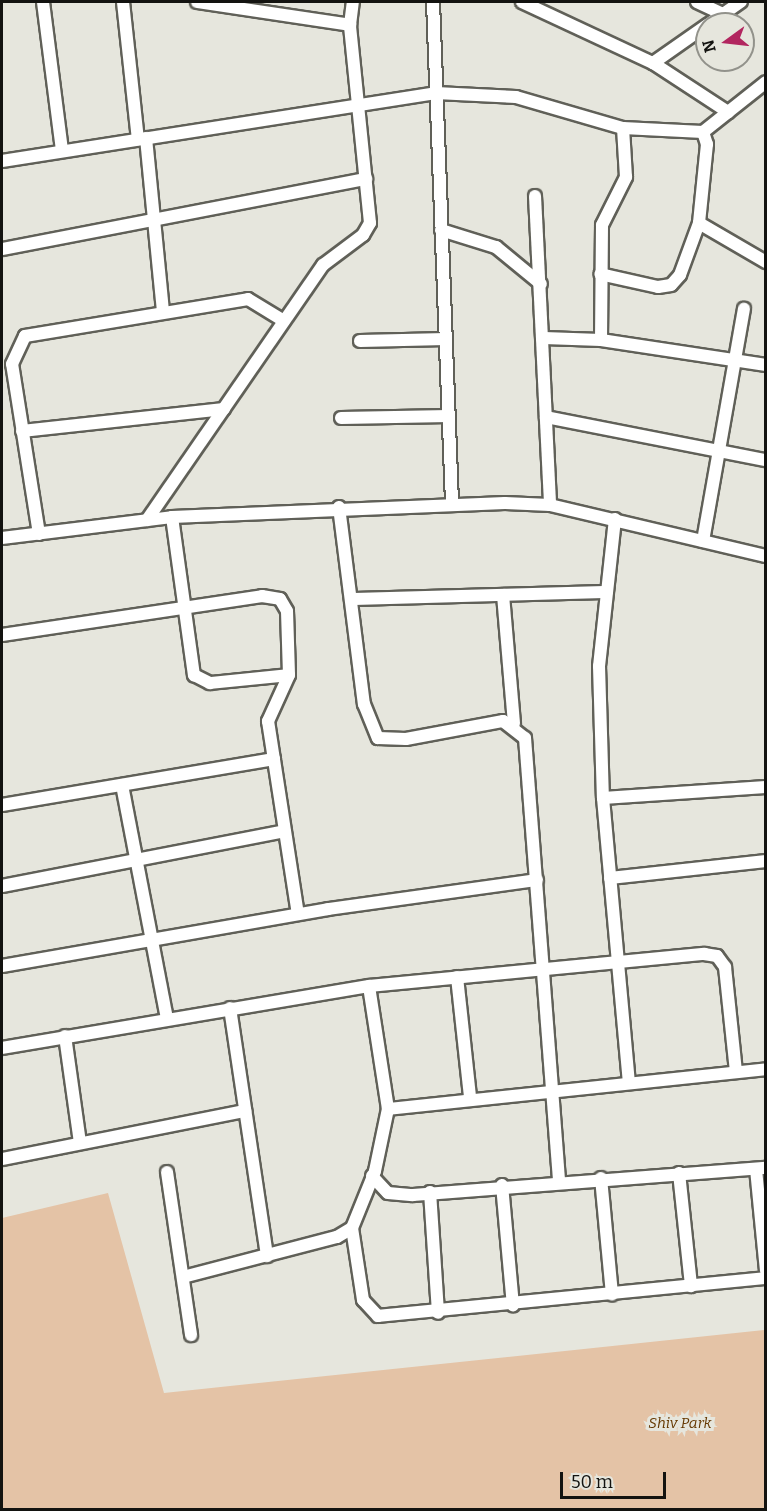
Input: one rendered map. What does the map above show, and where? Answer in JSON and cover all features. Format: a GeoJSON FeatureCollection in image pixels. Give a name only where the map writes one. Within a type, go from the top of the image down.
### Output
{"type":"FeatureCollection","features":[{"type":"Feature","properties":{"kind":"street"},"geometry":{"type":"LineString","coordinates":[[43,2],[62,151]]}},
{"type":"Feature","properties":{"kind":"street"},"geometry":{"type":"LineString","coordinates":[[123,2],[154,222],[163,312]]}},
{"type":"Feature","properties":{"kind":"street"},"geometry":{"type":"LineString","coordinates":[[197,2],[350,25]]}},
{"type":"Feature","properties":{"kind":"street"},"geometry":{"type":"LineString","coordinates":[[147,520],[323,265],[363,235],[370,223],[350,25],[353,2]]}},
{"type":"Feature","properties":{"kind":"street"},"geometry":{"type":"LineString","coordinates":[[433,2],[452,502]]}},
{"type":"Feature","properties":{"kind":"street"},"geometry":{"type":"LineString","coordinates":[[522,2],[653,63],[728,112]]}},
{"type":"Feature","properties":{"kind":"street"},"geometry":{"type":"LineString","coordinates":[[697,2],[719,12]]}},
{"type":"Feature","properties":{"kind":"street"},"geometry":{"type":"LineString","coordinates":[[726,12],[741,2]]}},
{"type":"Feature","properties":{"kind":"street"},"geometry":{"type":"LineString","coordinates":[[653,63],[695,34]]}},
{"type":"Feature","properties":{"kind":"street"},"geometry":{"type":"LineString","coordinates":[[2,161],[357,103],[436,93],[516,97],[623,128],[703,132],[765,82]]}},
{"type":"Feature","properties":{"kind":"street"},"geometry":{"type":"LineString","coordinates":[[601,340],[602,225],[626,177],[623,128]]}},
{"type":"Feature","properties":{"kind":"street"},"geometry":{"type":"LineString","coordinates":[[600,274],[671,285],[680,275],[699,223],[707,144],[703,132]]}},
{"type":"Feature","properties":{"kind":"street"},"geometry":{"type":"LineString","coordinates":[[2,249],[154,222],[366,179]]}},
{"type":"Feature","properties":{"kind":"street"},"geometry":{"type":"LineString","coordinates":[[535,196],[544,338],[550,505]]}},
{"type":"Feature","properties":{"kind":"street"},"geometry":{"type":"LineString","coordinates":[[699,223],[765,262]]}},
{"type":"Feature","properties":{"kind":"street"},"geometry":{"type":"LineString","coordinates":[[441,230],[496,247],[541,284]]}},
{"type":"Feature","properties":{"kind":"street"},"geometry":{"type":"LineString","coordinates":[[39,534],[12,364],[25,336],[248,299],[284,321]]}},
{"type":"Feature","properties":{"kind":"street"},"geometry":{"type":"LineString","coordinates":[[703,541],[744,309]]}},
{"type":"Feature","properties":{"kind":"street"},"geometry":{"type":"LineString","coordinates":[[544,338],[601,340],[765,365]]}},
{"type":"Feature","properties":{"kind":"street"},"geometry":{"type":"LineString","coordinates":[[360,341],[446,339]]}},
{"type":"Feature","properties":{"kind":"street"},"geometry":{"type":"LineString","coordinates":[[22,431],[224,409]]}},
{"type":"Feature","properties":{"kind":"street"},"geometry":{"type":"LineString","coordinates":[[341,418],[449,416]]}},
{"type":"Feature","properties":{"kind":"street"},"geometry":{"type":"LineString","coordinates":[[546,417],[765,460]]}},
{"type":"Feature","properties":{"kind":"street"},"geometry":{"type":"LineString","coordinates":[[2,538],[172,517],[452,502],[550,505],[765,556]]}},
{"type":"Feature","properties":{"kind":"street"},"geometry":{"type":"LineString","coordinates":[[339,507],[364,704],[378,738],[397,740],[496,722],[514,724]]}},
{"type":"Feature","properties":{"kind":"street"},"geometry":{"type":"LineString","coordinates":[[172,517],[194,675],[200,681],[289,675]]}},
{"type":"Feature","properties":{"kind":"street"},"geometry":{"type":"LineString","coordinates":[[615,519],[599,666],[603,798],[629,1081]]}},
{"type":"Feature","properties":{"kind":"street"},"geometry":{"type":"LineString","coordinates":[[351,598],[607,592]]}},
{"type":"Feature","properties":{"kind":"street"},"geometry":{"type":"LineString","coordinates":[[503,595],[514,724],[525,738],[556,1087],[559,1180]]}},
{"type":"Feature","properties":{"kind":"street"},"geometry":{"type":"LineString","coordinates":[[2,634],[262,596],[280,599],[287,611],[289,675],[268,720],[298,914]]}},
{"type":"Feature","properties":{"kind":"street"},"geometry":{"type":"LineString","coordinates":[[2,806],[274,759]]}},
{"type":"Feature","properties":{"kind":"street"},"geometry":{"type":"LineString","coordinates":[[122,785],[167,1019]]}},
{"type":"Feature","properties":{"kind":"street"},"geometry":{"type":"LineString","coordinates":[[603,798],[765,787]]}},
{"type":"Feature","properties":{"kind":"street"},"geometry":{"type":"LineString","coordinates":[[2,886],[285,831]]}},
{"type":"Feature","properties":{"kind":"street"},"geometry":{"type":"LineString","coordinates":[[610,878],[765,861]]}},
{"type":"Feature","properties":{"kind":"street"},"geometry":{"type":"LineString","coordinates":[[2,966],[298,914],[537,880]]}},
{"type":"Feature","properties":{"kind":"street"},"geometry":{"type":"LineString","coordinates":[[2,1048],[369,986],[704,954],[723,961],[736,1071]]}},
{"type":"Feature","properties":{"kind":"street"},"geometry":{"type":"LineString","coordinates":[[458,977],[470,1097]]}},
{"type":"Feature","properties":{"kind":"street"},"geometry":{"type":"LineString","coordinates":[[369,986],[388,1109],[372,1176],[352,1228],[369,1310],[378,1316],[438,1312],[765,1278]]}},
{"type":"Feature","properties":{"kind":"street"},"geometry":{"type":"LineString","coordinates":[[230,1008],[267,1256]]}},
{"type":"Feature","properties":{"kind":"street"},"geometry":{"type":"LineString","coordinates":[[65,1036],[80,1143]]}},
{"type":"Feature","properties":{"kind":"street"},"geometry":{"type":"LineString","coordinates":[[388,1109],[556,1087],[765,1069]]}},
{"type":"Feature","properties":{"kind":"street"},"geometry":{"type":"LineString","coordinates":[[2,1159],[245,1111]]}},
{"type":"Feature","properties":{"kind":"street"},"geometry":{"type":"LineString","coordinates":[[372,1176],[388,1193],[430,1192],[559,1180],[761,1168],[765,1271]]}},
{"type":"Feature","properties":{"kind":"street"},"geometry":{"type":"LineString","coordinates":[[167,1172],[191,1335]]}},
{"type":"Feature","properties":{"kind":"street"},"geometry":{"type":"LineString","coordinates":[[679,1173],[691,1286]]}},
{"type":"Feature","properties":{"kind":"street"},"geometry":{"type":"LineString","coordinates":[[601,1178],[612,1294]]}},
{"type":"Feature","properties":{"kind":"street"},"geometry":{"type":"LineString","coordinates":[[502,1185],[513,1305]]}},
{"type":"Feature","properties":{"kind":"street"},"geometry":{"type":"LineString","coordinates":[[430,1192],[438,1312]]}},
{"type":"Feature","properties":{"kind":"street"},"geometry":{"type":"LineString","coordinates":[[183,1278],[337,1237],[352,1228]]}},
{"type":"Feature","properties":{"kind":"green space","name":"Shiv Park"},"geometry":{"type":"Polygon","coordinates":[[[108,1193],[164,1393],[765,1330],[765,1509],[2,1509],[2,1218],[108,1193]]]}}]}
